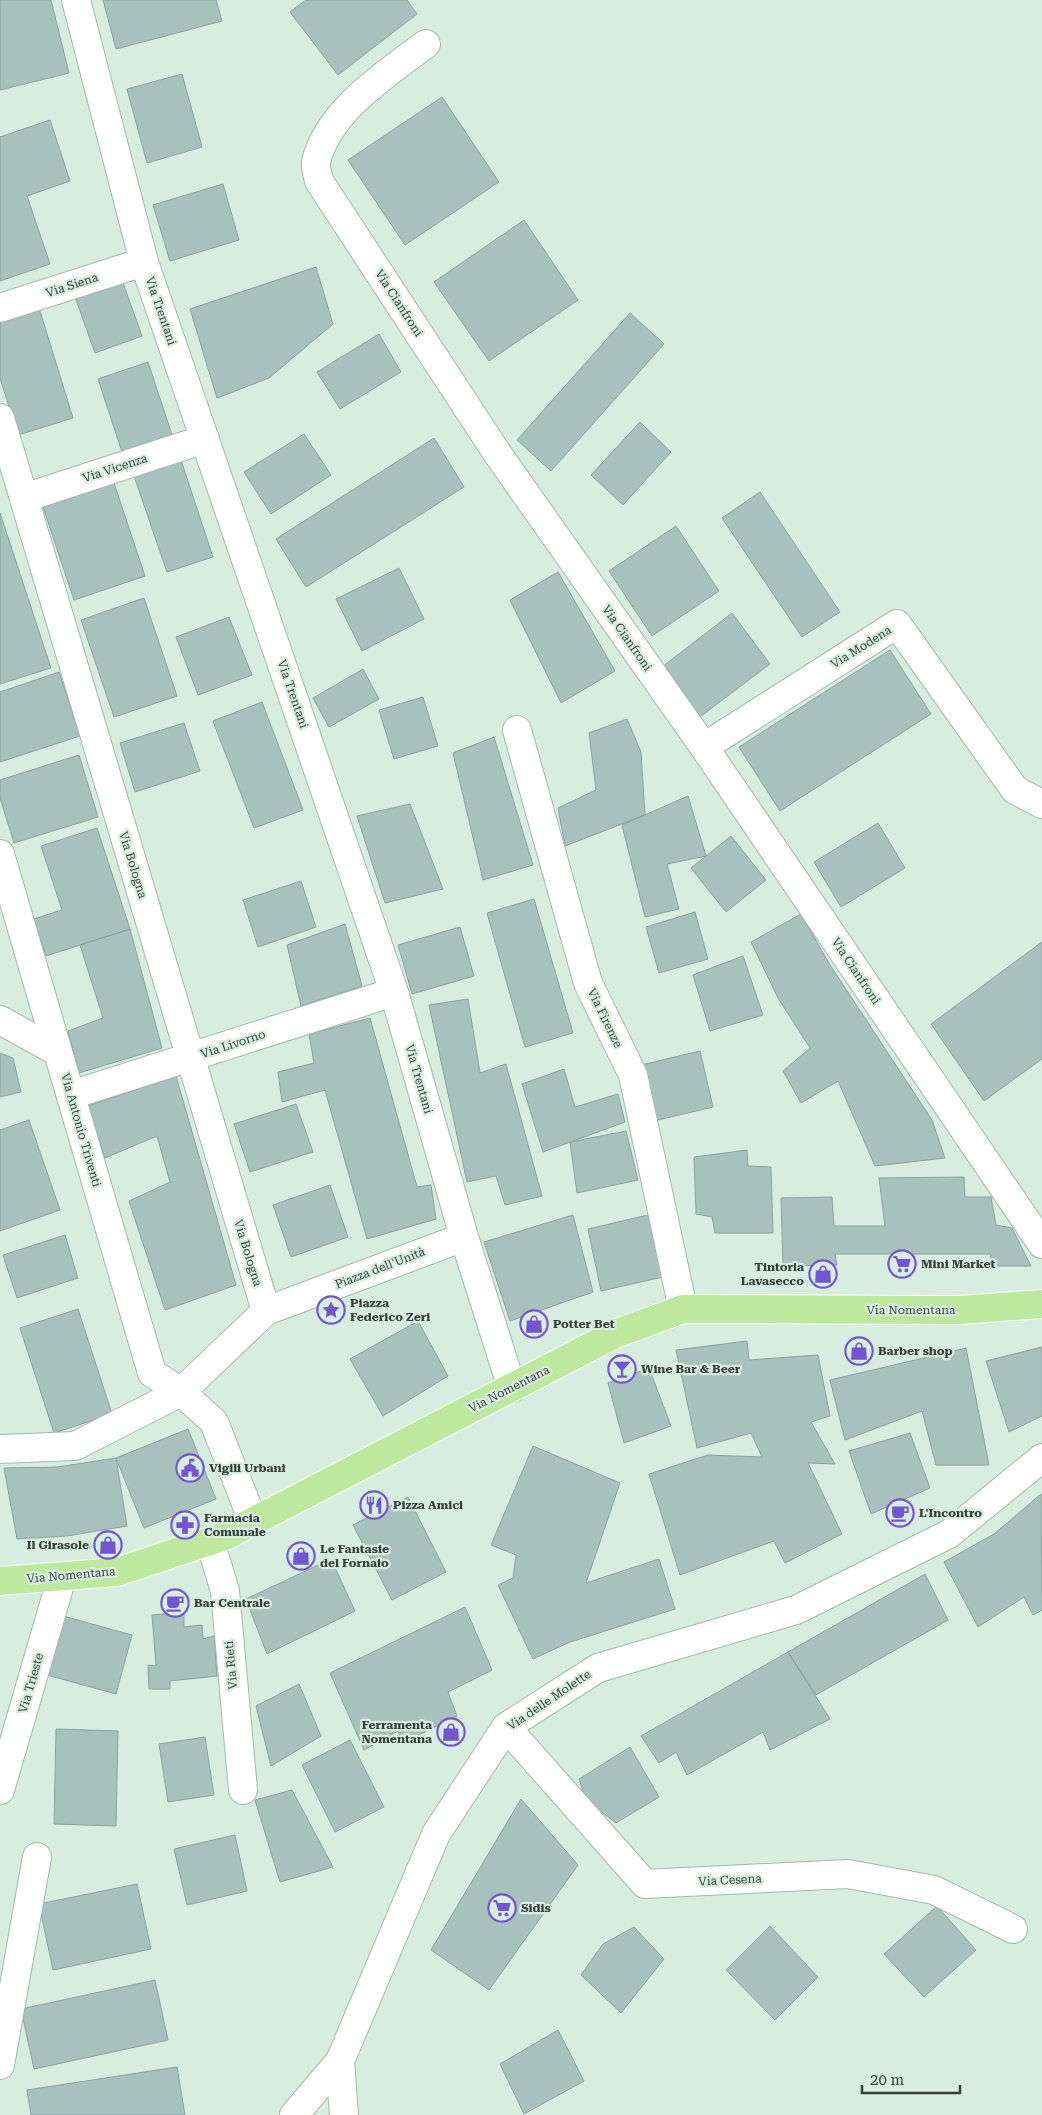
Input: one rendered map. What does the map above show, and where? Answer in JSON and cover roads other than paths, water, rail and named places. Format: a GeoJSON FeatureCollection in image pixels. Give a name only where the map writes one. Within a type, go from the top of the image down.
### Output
{"type":"FeatureCollection","features":[{"type":"Feature","properties":{"kind":"main road","name":"Via Nomentana"},"geometry":{"type":"LineString","coordinates":[[0,1581],[117,1572],[225,1536],[615,1334],[683,1309],[960,1310],[1042,1304]]}},
{"type":"Feature","properties":{"kind":"street","name":"Via Trentani"},"geometry":{"type":"LineString","coordinates":[[76,0],[144,262],[394,992],[464,1236],[512,1388]]}},
{"type":"Feature","properties":{"kind":"street","name":"Via Cianfroni"},"geometry":{"type":"LineString","coordinates":[[426,44],[377,81],[339,117],[325,138],[316,164],[318,181],[497,453],[704,747],[1042,1244]]}},
{"type":"Feature","properties":{"kind":"street","name":"Via Siena"},"geometry":{"type":"LineString","coordinates":[[0,308],[144,262]]}},
{"type":"Feature","properties":{"kind":"street","name":"Via Bologna"},"geometry":{"type":"LineString","coordinates":[[0,418],[266,1311]]}},
{"type":"Feature","properties":{"kind":"street","name":"Via Vicenza"},"geometry":{"type":"LineString","coordinates":[[24,498],[206,439]]}},
{"type":"Feature","properties":{"kind":"street","name":"Via Modena"},"geometry":{"type":"LineString","coordinates":[[704,747],[897,624],[1015,790],[1042,804]]}},
{"type":"Feature","properties":{"kind":"street","name":"Via Firenze"},"geometry":{"type":"LineString","coordinates":[[517,730],[588,983],[633,1074],[683,1309]]}},
{"type":"Feature","properties":{"kind":"street","name":"Via Antonio Triventi"},"geometry":{"type":"LineString","coordinates":[[0,854],[152,1373],[181,1392],[214,1422],[253,1521]]}},
{"type":"Feature","properties":{"kind":"street","name":"Via Livorno"},"geometry":{"type":"LineString","coordinates":[[71,1095],[394,992]]}},
{"type":"Feature","properties":{"kind":"street"},"geometry":{"type":"LineString","coordinates":[[0,1020],[58,1052]]}},
{"type":"Feature","properties":{"kind":"street","name":"Piazza dell'Unità"},"geometry":{"type":"LineString","coordinates":[[0,1449],[75,1446],[181,1392],[266,1311],[464,1236]]}},
{"type":"Feature","properties":{"kind":"street","name":"Via delle Molette"},"geometry":{"type":"LineString","coordinates":[[294,2115],[340,2060],[436,1834],[506,1727],[598,1668],[796,1610],[949,1534],[1042,1458]]}},
{"type":"Feature","properties":{"kind":"street","name":"Via Rieti"},"geometry":{"type":"LineString","coordinates":[[210,1541],[225,1591],[243,1790]]}},
{"type":"Feature","properties":{"kind":"street","name":"Via Trieste"},"geometry":{"type":"LineString","coordinates":[[0,1790],[62,1577]]}},
{"type":"Feature","properties":{"kind":"street","name":"Via Cesena"},"geometry":{"type":"LineString","coordinates":[[506,1727],[645,1884],[848,1874],[934,1890],[1013,1929]]}},
{"type":"Feature","properties":{"kind":"street"},"geometry":{"type":"LineString","coordinates":[[0,2065],[37,1857]]}},
{"type":"Feature","properties":{"kind":"street"},"geometry":{"type":"LineString","coordinates":[[340,2060],[344,2115]]}},
{"type":"Feature","properties":{"kind":"place","name":"Mini Market"},"geometry":{"type":"Point","coordinates":[902,1264]}},
{"type":"Feature","properties":{"kind":"place","name":"Tintoria Lavasecco"},"geometry":{"type":"Point","coordinates":[823,1274]}},
{"type":"Feature","properties":{"kind":"place","name":"Piazza Federico Zeri"},"geometry":{"type":"Point","coordinates":[331,1310]}},
{"type":"Feature","properties":{"kind":"place","name":"Potter Bet"},"geometry":{"type":"Point","coordinates":[534,1324]}},
{"type":"Feature","properties":{"kind":"place","name":"Barber shop"},"geometry":{"type":"Point","coordinates":[859,1351]}},
{"type":"Feature","properties":{"kind":"place","name":"Wine Bar & Beer"},"geometry":{"type":"Point","coordinates":[622,1369]}},
{"type":"Feature","properties":{"kind":"place","name":"Vigili Urbani"},"geometry":{"type":"Point","coordinates":[190,1468]}},
{"type":"Feature","properties":{"kind":"place","name":"Pizza Amici"},"geometry":{"type":"Point","coordinates":[374,1505]}},
{"type":"Feature","properties":{"kind":"place","name":"L'Incontro"},"geometry":{"type":"Point","coordinates":[900,1513]}},
{"type":"Feature","properties":{"kind":"place","name":"Farmacia Comunale"},"geometry":{"type":"Point","coordinates":[185,1525]}},
{"type":"Feature","properties":{"kind":"place","name":"Il Girasole"},"geometry":{"type":"Point","coordinates":[108,1545]}},
{"type":"Feature","properties":{"kind":"place","name":"Le Fantasie del Fornaio"},"geometry":{"type":"Point","coordinates":[301,1556]}},
{"type":"Feature","properties":{"kind":"place","name":"Bar Centrale"},"geometry":{"type":"Point","coordinates":[175,1603]}},
{"type":"Feature","properties":{"kind":"place","name":"Ferramenta Nomentana"},"geometry":{"type":"Point","coordinates":[451,1732]}},
{"type":"Feature","properties":{"kind":"place","name":"Sidis"},"geometry":{"type":"Point","coordinates":[502,1908]}}]}
